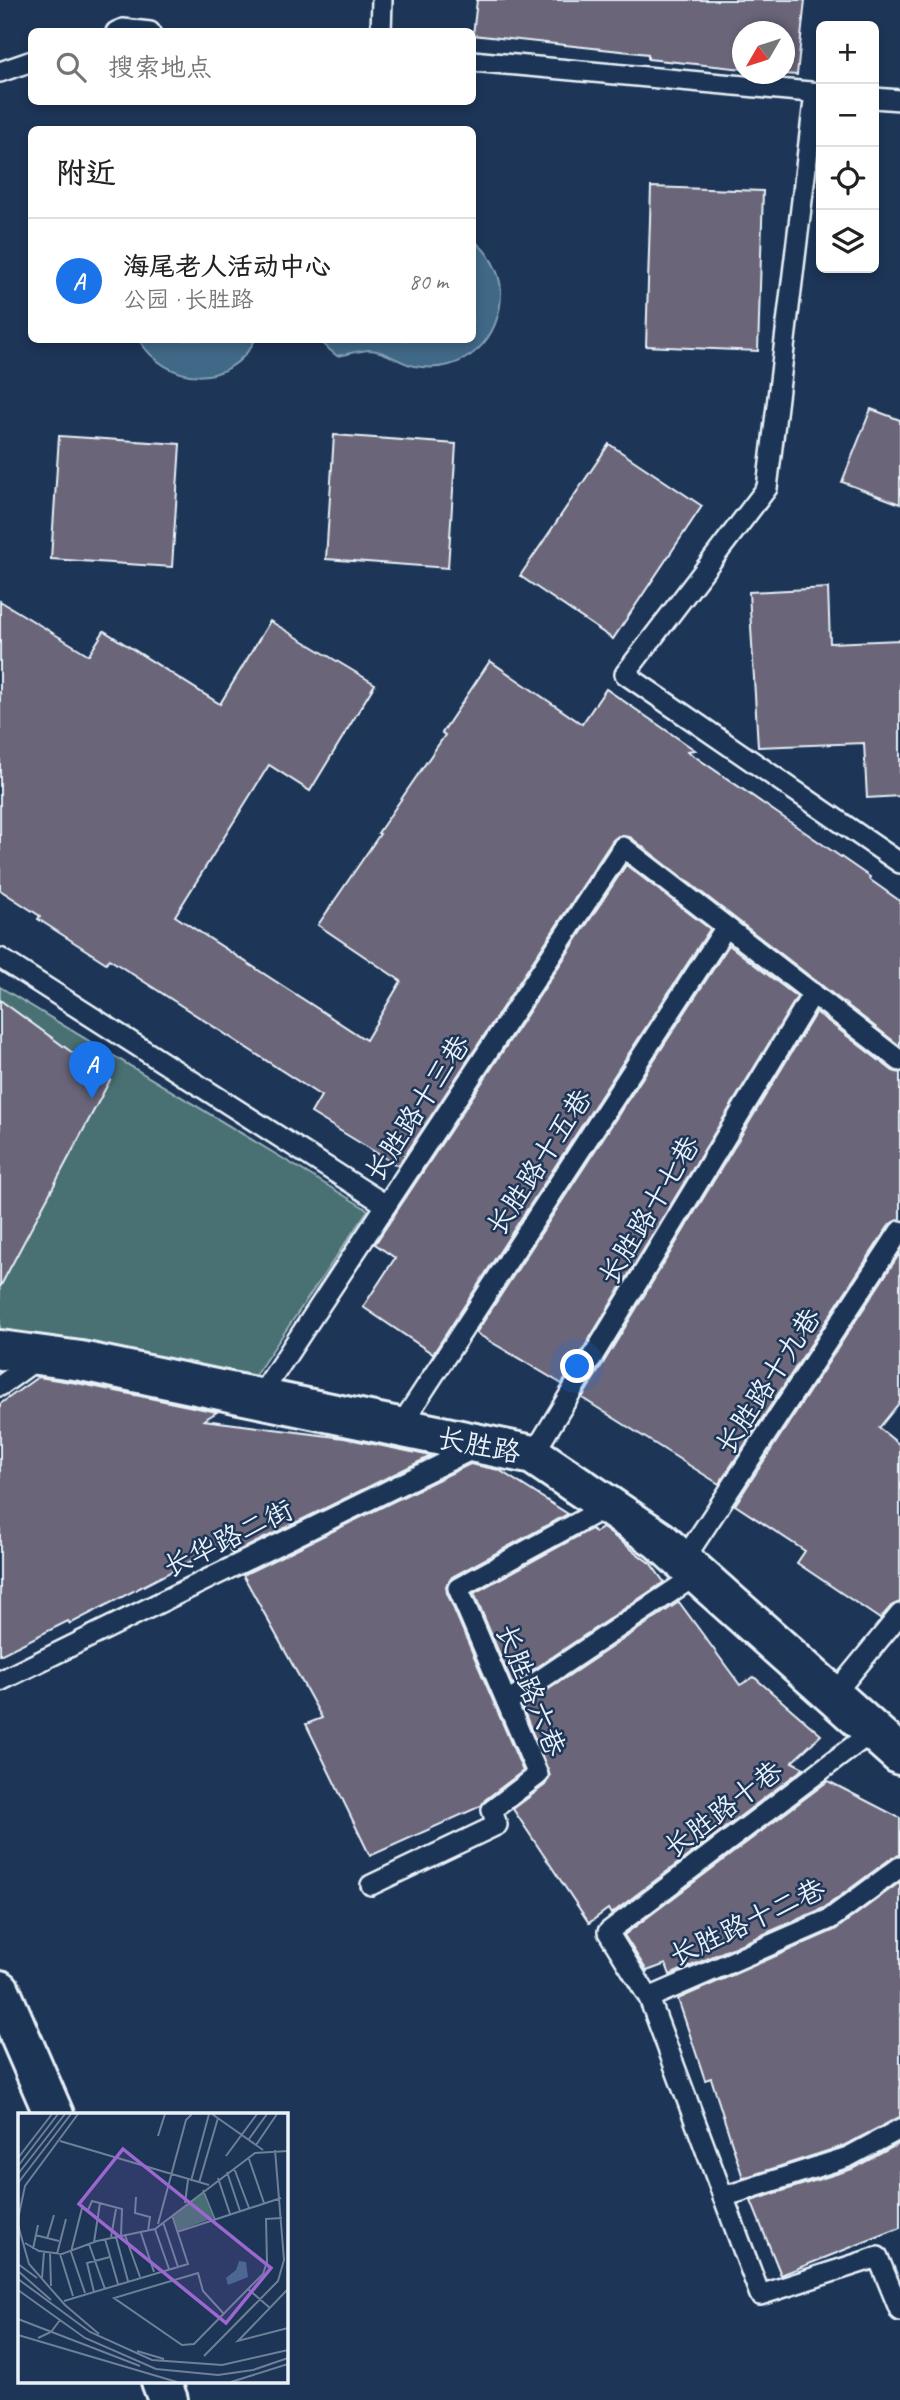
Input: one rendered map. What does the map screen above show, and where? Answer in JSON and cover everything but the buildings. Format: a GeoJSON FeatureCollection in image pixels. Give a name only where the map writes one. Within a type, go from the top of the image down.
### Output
{"type":"FeatureCollection","features":[{"type":"Feature","properties":{"kind":"street","name":"长胜路"},"geometry":{"type":"LineString","coordinates":[[0,1350],[81,1361],[533,1455],[659,1540],[886,1743]]}},
{"type":"Feature","properties":{"kind":"street"},"geometry":{"type":"LineString","coordinates":[[0,1990],[53,2113]]}},
{"type":"Feature","properties":{"kind":"street"},"geometry":{"type":"LineString","coordinates":[[161,2382],[168,2400]]}},
{"type":"Feature","properties":{"kind":"lane"},"geometry":{"type":"LineString","coordinates":[[381,28],[382,0]]}},
{"type":"Feature","properties":{"kind":"lane"},"geometry":{"type":"LineString","coordinates":[[476,61],[816,93]]}},
{"type":"Feature","properties":{"kind":"lane"},"geometry":{"type":"LineString","coordinates":[[0,72],[28,62]]}},
{"type":"Feature","properties":{"kind":"lane"},"geometry":{"type":"LineString","coordinates":[[879,98],[900,100]]}},
{"type":"Feature","properties":{"kind":"lane"},"geometry":{"type":"LineString","coordinates":[[816,108],[766,488],[625,674],[900,863]]}},
{"type":"Feature","properties":{"kind":"lane","name":"长胜路十三巷"},"geometry":{"type":"LineString","coordinates":[[258,1399],[623,847],[726,927]]}},
{"type":"Feature","properties":{"kind":"lane"},"geometry":{"type":"LineString","coordinates":[[726,927],[900,1060]]}},
{"type":"Feature","properties":{"kind":"lane","name":"长胜路十五巷"},"geometry":{"type":"LineString","coordinates":[[398,1428],[726,927]]}},
{"type":"Feature","properties":{"kind":"lane"},"geometry":{"type":"LineString","coordinates":[[0,958],[386,1205]]}},
{"type":"Feature","properties":{"kind":"lane","name":"长胜路十七巷"},"geometry":{"type":"LineString","coordinates":[[533,1455],[813,993]]}},
{"type":"Feature","properties":{"kind":"lane","name":"长胜路十九巷"},"geometry":{"type":"LineString","coordinates":[[691,1568],[900,1231]]}},
{"type":"Feature","properties":{"kind":"lane"},"geometry":{"type":"LineString","coordinates":[[0,1386],[41,1356]]}},
{"type":"Feature","properties":{"kind":"lane","name":"长华路二街"},"geometry":{"type":"LineString","coordinates":[[0,1681],[481,1445]]}},
{"type":"Feature","properties":{"kind":"lane","name":"长胜路六巷"},"geometry":{"type":"LineString","coordinates":[[371,1885],[497,1825],[492,1810],[538,1775],[458,1588],[608,1506]]}},
{"type":"Feature","properties":{"kind":"lane"},"geometry":{"type":"LineString","coordinates":[[507,1702],[691,1568]]}},
{"type":"Feature","properties":{"kind":"lane"},"geometry":{"type":"LineString","coordinates":[[832,1697],[900,1614]]}},
{"type":"Feature","properties":{"kind":"lane","name":"长胜路十巷"},"geometry":{"type":"LineString","coordinates":[[649,1998],[608,1932],[886,1743]]}},
{"type":"Feature","properties":{"kind":"lane","name":"长胜路十二巷"},"geometry":{"type":"LineString","coordinates":[[649,1998],[830,1919],[900,1867]]}},
{"type":"Feature","properties":{"kind":"lane"},"geometry":{"type":"LineString","coordinates":[[649,1998],[760,2295],[878,2256],[900,2311]]}},
{"type":"Feature","properties":{"kind":"lane"},"geometry":{"type":"LineString","coordinates":[[723,2197],[848,2157],[900,2129]]}},
{"type":"Feature","properties":{"kind":"green space"},"geometry":{"type":"Polygon","coordinates":[[[0,987],[368,1210],[252,1380],[0,1331],[0,987]]]}},
{"type":"Feature","properties":{"kind":"water"},"geometry":{"type":"Polygon","coordinates":[[[476,243],[492,262],[501,290],[500,308],[487,338],[477,350],[464,359],[449,365],[432,367],[414,366],[375,351],[365,350],[337,356],[322,343],[476,343],[476,243]]]}},
{"type":"Feature","properties":{"kind":"water"},"geometry":{"type":"Polygon","coordinates":[[[141,343],[253,343],[244,356],[230,367],[214,374],[198,376],[165,366],[141,343]]]}},
{"type":"Feature","properties":{"kind":"place","name":"海尾老人活动中心"},"geometry":{"type":"Point","coordinates":[92,1099]}}]}
